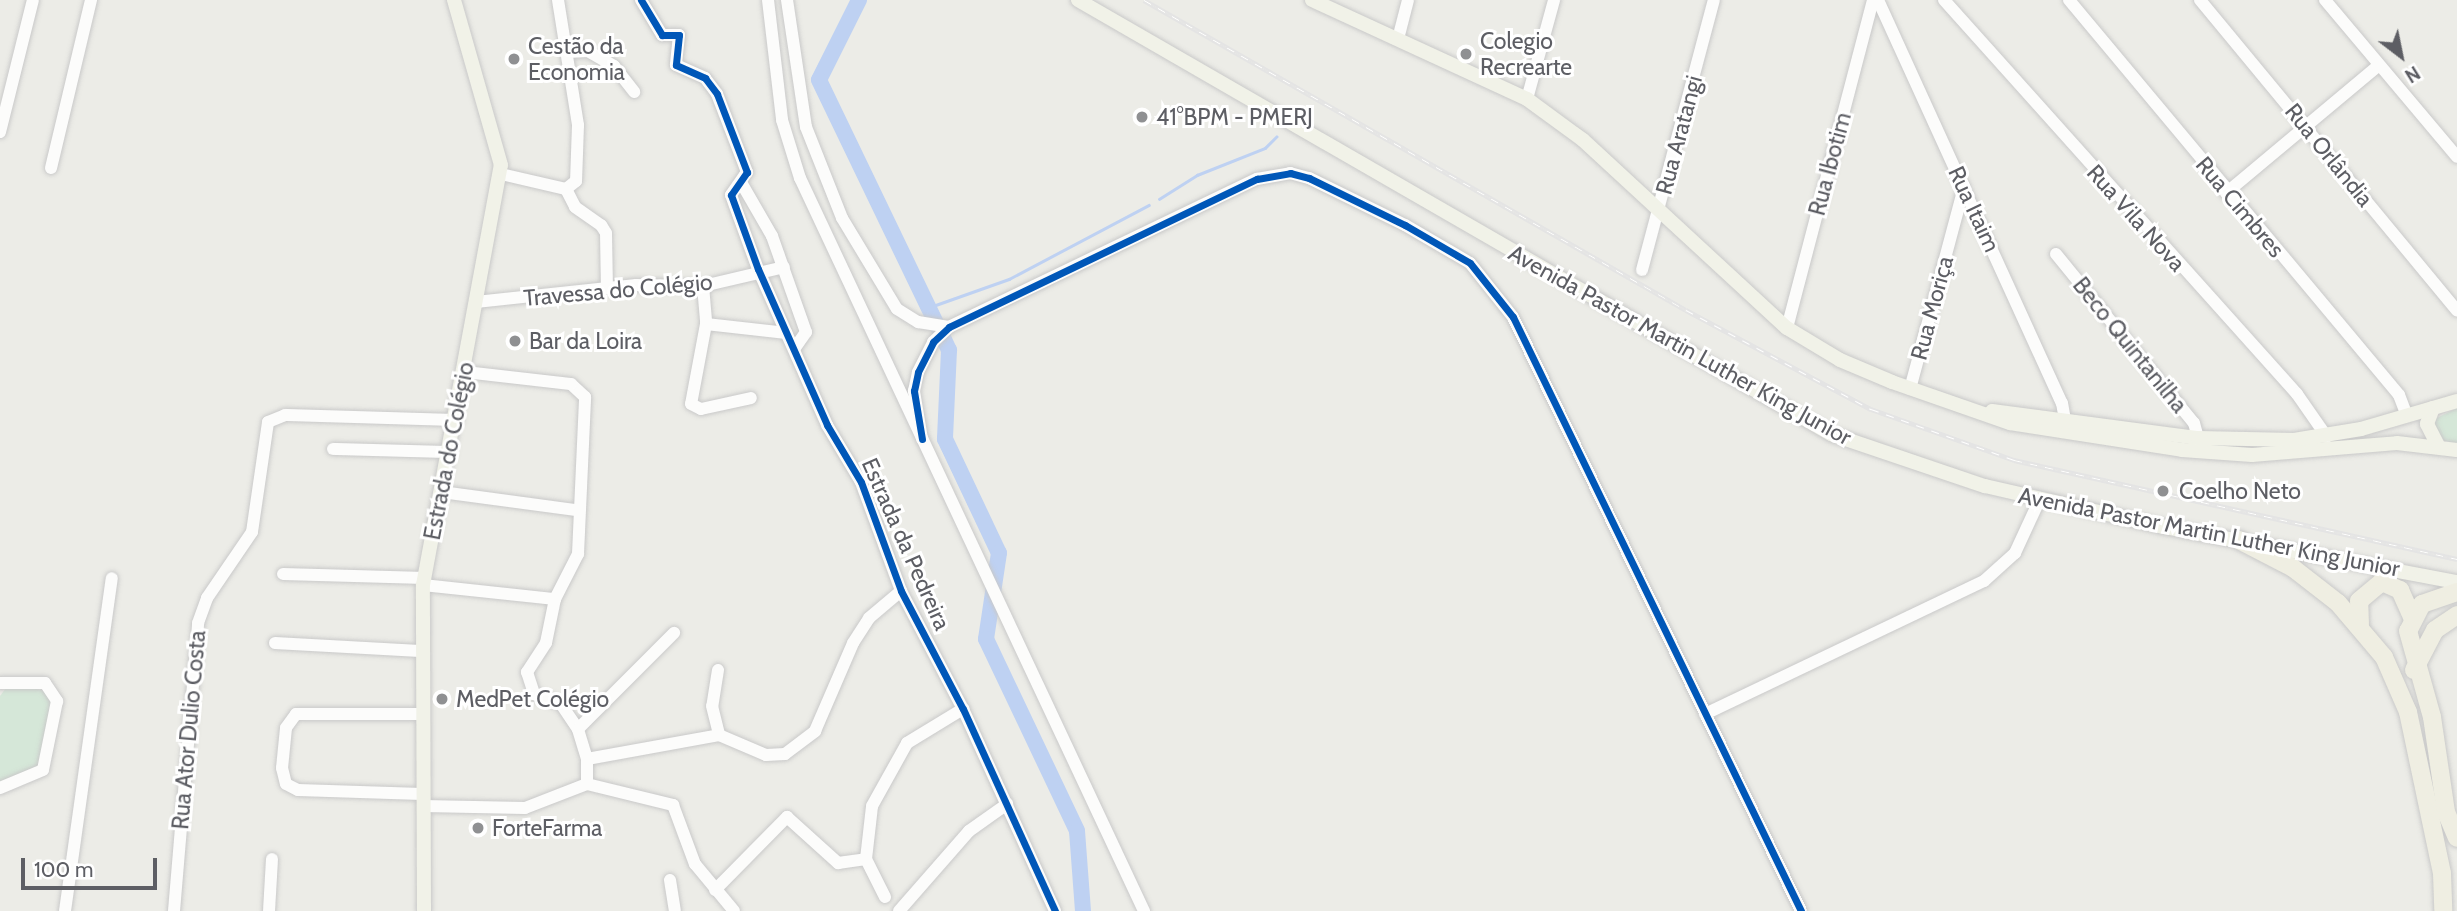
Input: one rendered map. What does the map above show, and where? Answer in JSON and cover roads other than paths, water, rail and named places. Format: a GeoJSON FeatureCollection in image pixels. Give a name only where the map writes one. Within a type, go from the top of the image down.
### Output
{"type":"FeatureCollection","features":[{"type":"Feature","properties":{"kind":"highway"},"geometry":{"type":"LineString","coordinates":[[2239,540],[2292,568],[2360,625],[2384,657],[2408,712],[2444,886],[2443,911]]}},
{"type":"Feature","properties":{"kind":"highway"},"geometry":{"type":"LineString","coordinates":[[2360,625],[2359,601],[2382,582],[2400,590],[2412,617]]}},
{"type":"Feature","properties":{"kind":"highway"},"geometry":{"type":"LineString","coordinates":[[2457,592],[2429,600],[2412,617],[2408,636],[2415,670],[2432,717],[2446,812],[2457,838]]}},
{"type":"Feature","properties":{"kind":"highway"},"geometry":{"type":"LineString","coordinates":[[2408,712],[2415,670],[2431,636],[2457,615]]}},
{"type":"Feature","properties":{"kind":"highway"},"geometry":{"type":"LineString","coordinates":[[2444,886],[2457,902]]}},
{"type":"Feature","properties":{"kind":"main road","name":"Estrada do Colégio"},"geometry":{"type":"LineString","coordinates":[[424,911],[420,651],[424,582],[457,420],[501,174],[454,0]]}},
{"type":"Feature","properties":{"kind":"main road","name":"Avenida Pastor Martin Luther King Junior"},"geometry":{"type":"LineString","coordinates":[[1078,0],[1831,434],[2040,499],[2457,582]]}},
{"type":"Feature","properties":{"kind":"main road"},"geometry":{"type":"LineString","coordinates":[[1312,0],[1527,99],[1583,140],[1787,328],[1840,360],[1910,389],[2055,432],[2214,454],[2278,454],[2357,444],[2438,446],[2457,450]]}},
{"type":"Feature","properties":{"kind":"main road"},"geometry":{"type":"LineString","coordinates":[[1980,411],[2198,438],[2327,437],[2457,401]]}},
{"type":"Feature","properties":{"kind":"main road"},"geometry":{"type":"LineString","coordinates":[[2433,408],[2427,424],[2438,446]]}},
{"type":"Feature","properties":{"kind":"street"},"geometry":{"type":"LineString","coordinates":[[0,132],[33,0]]}},
{"type":"Feature","properties":{"kind":"street"},"geometry":{"type":"LineString","coordinates":[[51,168],[91,0]]}},
{"type":"Feature","properties":{"kind":"street"},"geometry":{"type":"LineString","coordinates":[[558,0],[568,51],[577,174],[566,189]]}},
{"type":"Feature","properties":{"kind":"street"},"geometry":{"type":"LineString","coordinates":[[641,0],[662,36],[679,35],[676,65],[705,78],[717,94],[741,147],[747,172],[738,188],[784,267],[806,332],[794,349]]}},
{"type":"Feature","properties":{"kind":"street"},"geometry":{"type":"LineString","coordinates":[[768,0],[785,133],[800,178],[1144,911]]}},
{"type":"Feature","properties":{"kind":"street"},"geometry":{"type":"LineString","coordinates":[[787,0],[806,127],[842,218],[887,297],[907,316],[942,327]]}},
{"type":"Feature","properties":{"kind":"street"},"geometry":{"type":"LineString","coordinates":[[1398,39],[1408,0]]}},
{"type":"Feature","properties":{"kind":"street"},"geometry":{"type":"LineString","coordinates":[[1527,99],[1554,0]]}},
{"type":"Feature","properties":{"kind":"street","name":"Rua Aratangi"},"geometry":{"type":"LineString","coordinates":[[1642,270],[1714,0]]}},
{"type":"Feature","properties":{"kind":"street","name":"Rua Itaim"},"geometry":{"type":"LineString","coordinates":[[1876,0],[2062,402],[2065,420]]}},
{"type":"Feature","properties":{"kind":"street","name":"Rua Ibotim"},"geometry":{"type":"LineString","coordinates":[[1787,328],[1876,0]]}},
{"type":"Feature","properties":{"kind":"street","name":"Rua Vila Nova"},"geometry":{"type":"LineString","coordinates":[[1944,0],[2305,404],[2327,437]]}},
{"type":"Feature","properties":{"kind":"street","name":"Rua Cimbres"},"geometry":{"type":"LineString","coordinates":[[2069,0],[2226,193],[2399,395],[2407,416]]}},
{"type":"Feature","properties":{"kind":"street","name":"Rua Orlândia"},"geometry":{"type":"LineString","coordinates":[[2200,0],[2457,311]]}},
{"type":"Feature","properties":{"kind":"street"},"geometry":{"type":"LineString","coordinates":[[2325,0],[2457,157]]}},
{"type":"Feature","properties":{"kind":"street"},"geometry":{"type":"LineString","coordinates":[[568,51],[588,51],[614,66],[634,92]]}},
{"type":"Feature","properties":{"kind":"street"},"geometry":{"type":"LineString","coordinates":[[2226,193],[2379,65]]}},
{"type":"Feature","properties":{"kind":"street"},"geometry":{"type":"LineString","coordinates":[[785,133],[806,127]]}},
{"type":"Feature","properties":{"kind":"street"},"geometry":{"type":"LineString","coordinates":[[800,178],[821,168]]}},
{"type":"Feature","properties":{"kind":"street"},"geometry":{"type":"LineString","coordinates":[[501,174],[566,189]]}},
{"type":"Feature","properties":{"kind":"street"},"geometry":{"type":"LineString","coordinates":[[922,439],[914,390],[933,342],[942,327],[1273,174],[1309,178],[1405,225],[1470,263],[1502,298],[1801,911]]}},
{"type":"Feature","properties":{"kind":"street","name":"Rua Moriça"},"geometry":{"type":"LineString","coordinates":[[1910,389],[1964,187]]}},
{"type":"Feature","properties":{"kind":"street","name":"Estrada da Pedreira"},"geometry":{"type":"LineString","coordinates":[[738,188],[758,269],[786,333],[827,425],[861,482],[901,591],[963,709],[1055,911]]}},
{"type":"Feature","properties":{"kind":"street"},"geometry":{"type":"LineString","coordinates":[[566,189],[575,207],[607,233],[607,288]]}},
{"type":"Feature","properties":{"kind":"street","name":"Beco Quintanilha"},"geometry":{"type":"LineString","coordinates":[[2056,254],[2194,423],[2198,438]]}},
{"type":"Feature","properties":{"kind":"street","name":"Travessa do Colégio"},"geometry":{"type":"LineString","coordinates":[[476,302],[607,288],[703,286],[758,269],[784,267]]}},
{"type":"Feature","properties":{"kind":"street"},"geometry":{"type":"LineString","coordinates":[[703,286],[706,324],[693,408],[751,398]]}},
{"type":"Feature","properties":{"kind":"street"},"geometry":{"type":"LineString","coordinates":[[706,324],[786,333]]}},
{"type":"Feature","properties":{"kind":"street"},"geometry":{"type":"LineString","coordinates":[[465,372],[580,390],[585,397],[579,443],[575,564],[555,599],[546,643],[527,672],[534,694],[561,705],[578,729],[587,759],[587,783]]}},
{"type":"Feature","properties":{"kind":"street","name":"Rua Ator Dulio Costa"},"geometry":{"type":"LineString","coordinates":[[174,911],[198,623],[207,598],[252,532],[268,422],[285,415],[457,420]]}},
{"type":"Feature","properties":{"kind":"street"},"geometry":{"type":"LineString","coordinates":[[333,449],[450,452]]}},
{"type":"Feature","properties":{"kind":"street"},"geometry":{"type":"LineString","coordinates":[[442,492],[576,510]]}},
{"type":"Feature","properties":{"kind":"street"},"geometry":{"type":"LineString","coordinates":[[1705,714],[1984,581],[2015,553],[2040,499]]}},
{"type":"Feature","properties":{"kind":"street"},"geometry":{"type":"LineString","coordinates":[[283,574],[424,582],[555,599]]}},
{"type":"Feature","properties":{"kind":"street"},"geometry":{"type":"LineString","coordinates":[[65,911],[112,578]]}},
{"type":"Feature","properties":{"kind":"street"},"geometry":{"type":"LineString","coordinates":[[587,759],[719,734],[766,755],[797,748],[815,731],[869,618],[901,591]]}},
{"type":"Feature","properties":{"kind":"street"},"geometry":{"type":"LineString","coordinates":[[578,729],[674,633]]}},
{"type":"Feature","properties":{"kind":"street"},"geometry":{"type":"LineString","coordinates":[[275,643],[420,651]]}},
{"type":"Feature","properties":{"kind":"street"},"geometry":{"type":"LineString","coordinates":[[718,670],[712,706],[719,734]]}},
{"type":"Feature","properties":{"kind":"street"},"geometry":{"type":"LineString","coordinates":[[0,683],[45,683],[57,701],[43,770],[0,788]]}},
{"type":"Feature","properties":{"kind":"street"},"geometry":{"type":"LineString","coordinates":[[885,897],[866,859],[869,815],[903,749],[963,709]]}},
{"type":"Feature","properties":{"kind":"street"},"geometry":{"type":"LineString","coordinates":[[420,714],[296,714],[286,728],[282,768],[286,783],[298,790],[525,808],[587,783],[673,805],[695,864],[734,911]]}},
{"type":"Feature","properties":{"kind":"street"},"geometry":{"type":"LineString","coordinates":[[900,911],[963,837],[1007,804]]}},
{"type":"Feature","properties":{"kind":"street"},"geometry":{"type":"LineString","coordinates":[[715,890],[787,817],[838,863],[866,859]]}},
{"type":"Feature","properties":{"kind":"street"},"geometry":{"type":"LineString","coordinates":[[269,911],[272,859]]}},
{"type":"Feature","properties":{"kind":"street"},"geometry":{"type":"LineString","coordinates":[[670,880],[674,911]]}},
{"type":"Feature","properties":{"kind":"waterway"},"geometry":{"type":"LineString","coordinates":[[859,0],[819,80],[949,350],[945,439],[999,553],[986,639],[1077,831],[1083,911]]}},
{"type":"Feature","properties":{"kind":"waterway"},"geometry":{"type":"LineString","coordinates":[[1159,199],[1197,175],[1265,148],[1276,137]]}},
{"type":"Feature","properties":{"kind":"waterway"},"geometry":{"type":"LineString","coordinates":[[930,307],[1009,279],[1149,205]]}},
{"type":"Feature","properties":{"kind":"railway"},"geometry":{"type":"LineString","coordinates":[[1144,0],[1686,310],[1871,409],[2014,460],[2457,559]]}},
{"type":"Feature","properties":{"kind":"place","name":"Colegio Recrearte"},"geometry":{"type":"Point","coordinates":[1466,54]}},
{"type":"Feature","properties":{"kind":"place","name":"Cestão da Economia"},"geometry":{"type":"Point","coordinates":[514,59]}},
{"type":"Feature","properties":{"kind":"place","name":"41°BPM - PMERJ"},"geometry":{"type":"Point","coordinates":[1142,117]}},
{"type":"Feature","properties":{"kind":"place","name":"Bar da Loira"},"geometry":{"type":"Point","coordinates":[515,341]}},
{"type":"Feature","properties":{"kind":"place","name":"Coelho Neto"},"geometry":{"type":"Point","coordinates":[2163,491]}},
{"type":"Feature","properties":{"kind":"place","name":"MedPet Colégio"},"geometry":{"type":"Point","coordinates":[442,699]}},
{"type":"Feature","properties":{"kind":"place","name":"ForteFarma"},"geometry":{"type":"Point","coordinates":[478,828]}}]}
